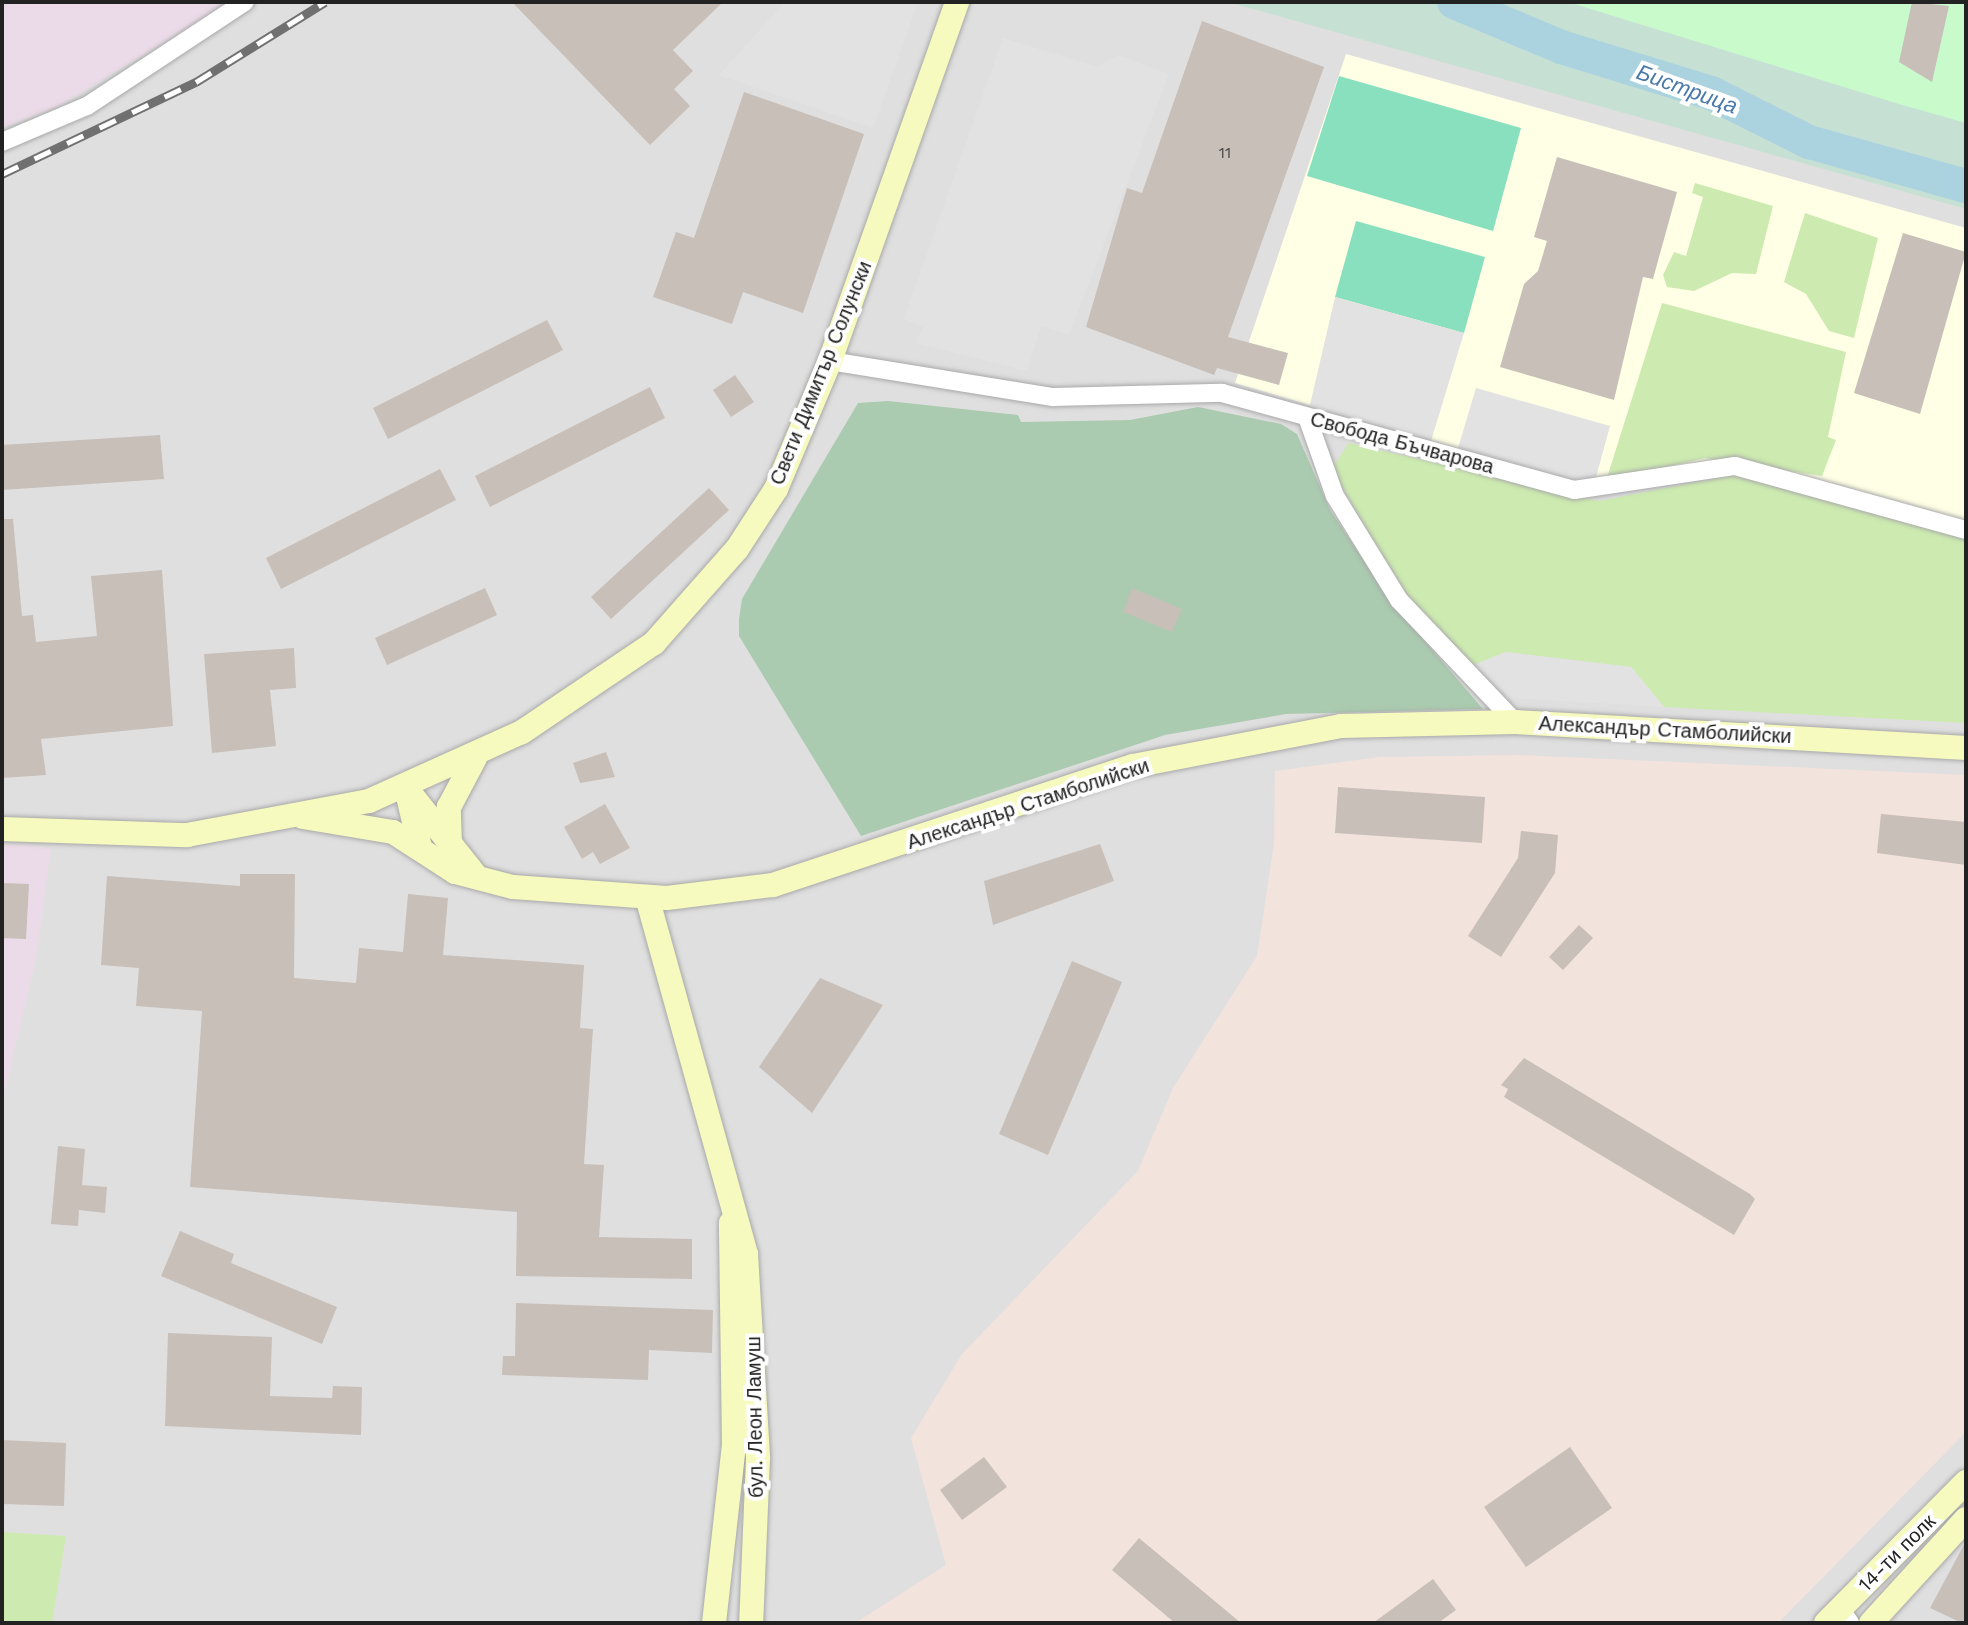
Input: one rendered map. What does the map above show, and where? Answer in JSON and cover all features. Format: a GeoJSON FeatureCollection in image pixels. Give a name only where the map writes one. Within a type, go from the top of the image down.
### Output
{"type":"FeatureCollection","features":[{"type":"Feature","properties":{"kind":"street"},"geometry":{"type":"LineString","coordinates":[[2,142],[87,106],[245,2]]}},
{"type":"Feature","properties":{"kind":"street","name":"Свети Димитър Солунски"},"geometry":{"type":"LineString","coordinates":[[2,829],[187,835],[303,817],[406,788],[477,756],[598,685],[700,594],[776,489],[830,361],[957,2]]}},
{"type":"Feature","properties":{"kind":"street","name":"Свобода Бъчварова"},"geometry":{"type":"LineString","coordinates":[[830,361],[1053,397],[1222,393],[1574,490],[1735,466],[1966,530]]}},
{"type":"Feature","properties":{"kind":"street"},"geometry":{"type":"LineString","coordinates":[[1307,417],[1335,496],[1399,600],[1515,722]]}},
{"type":"Feature","properties":{"kind":"street","name":"Александър Стамболийски"},"geometry":{"type":"LineString","coordinates":[[303,817],[362,824],[420,847],[444,866],[478,877],[558,893],[647,897],[773,885],[1133,766],[1249,740],[1341,726],[1515,722],[1966,748]]}},
{"type":"Feature","properties":{"kind":"street"},"geometry":{"type":"LineString","coordinates":[[450,847],[452,799],[477,756]]}},
{"type":"Feature","properties":{"kind":"street"},"geometry":{"type":"LineString","coordinates":[[406,788],[420,847]]}},
{"type":"Feature","properties":{"kind":"street"},"geometry":{"type":"LineString","coordinates":[[406,788],[450,847],[478,877]]}},
{"type":"Feature","properties":{"kind":"street","name":"бул. Леон Ламуш"},"geometry":{"type":"LineString","coordinates":[[647,897],[746,1254],[756,1376],[751,1623]]}},
{"type":"Feature","properties":{"kind":"street","name":"бул. Леон Ламуш"},"geometry":{"type":"LineString","coordinates":[[714,1623],[734,1445],[732,1212]]}},
{"type":"Feature","properties":{"kind":"street","name":"14-ти полк"},"geometry":{"type":"LineString","coordinates":[[1839,1619],[1966,1482]]}},
{"type":"Feature","properties":{"kind":"street","name":"14-ти полк"},"geometry":{"type":"LineString","coordinates":[[1871,1623],[1966,1519]]}},
{"type":"Feature","properties":{"kind":"shaded area"},"geometry":{"type":"Polygon","coordinates":[[[2,2],[1966,2],[1966,1623],[2,1623],[2,2]]]}},
{"type":"Feature","properties":{"kind":"shaded area"},"geometry":{"type":"Polygon","coordinates":[[[2,2],[230,2],[57,107],[2,128],[2,2]]]}},
{"type":"Feature","properties":{"kind":"shaded area"},"geometry":{"type":"Polygon","coordinates":[[[785,2],[918,2],[873,128],[719,75],[785,2]]]}},
{"type":"Feature","properties":{"kind":"shaded area"},"geometry":{"type":"Polygon","coordinates":[[[1228,2],[1568,2],[1966,123],[1966,209],[1228,2]]]}},
{"type":"Feature","properties":{"kind":"shaded area"},"geometry":{"type":"Polygon","coordinates":[[[1003,38],[1097,67],[1118,55],[1169,74],[1069,335],[1041,326],[1027,371],[916,343],[923,327],[904,319],[1003,38]]]}},
{"type":"Feature","properties":{"kind":"shaded area"},"geometry":{"type":"Polygon","coordinates":[[[1346,54],[1966,228],[1966,523],[1724,458],[1606,481],[1559,478],[1235,383],[1346,54]]]}},
{"type":"Feature","properties":{"kind":"shaded area"},"geometry":{"type":"Polygon","coordinates":[[[1335,297],[1464,333],[1431,441],[1310,405],[1335,297]]]}},
{"type":"Feature","properties":{"kind":"shaded area"},"geometry":{"type":"Polygon","coordinates":[[[1476,388],[1610,426],[1595,481],[1559,478],[1458,448],[1476,388]]]}},
{"type":"Feature","properties":{"kind":"shaded area"},"geometry":{"type":"Polygon","coordinates":[[[888,401],[1018,415],[1021,422],[1130,420],[1198,407],[1281,424],[1297,434],[1330,510],[1392,603],[1483,709],[1286,714],[1165,735],[861,836],[739,636],[739,619],[742,599],[858,403],[888,401]]]}},
{"type":"Feature","properties":{"kind":"shaded area"},"geometry":{"type":"Polygon","coordinates":[[[1506,652],[1631,667],[1664,707],[1512,698],[1473,665],[1506,652]]]}},
{"type":"Feature","properties":{"kind":"shaded area"},"geometry":{"type":"Polygon","coordinates":[[[1520,755],[1966,775],[1966,1432],[1778,1623],[855,1623],[946,1565],[911,1438],[962,1354],[1138,1171],[1173,1088],[1257,956],[1274,844],[1275,771],[1380,757],[1520,755]]]}},
{"type":"Feature","properties":{"kind":"shaded area"},"geometry":{"type":"Polygon","coordinates":[[[2,844],[51,848],[36,957],[2,1104],[2,844]]]}},
{"type":"Feature","properties":{"kind":"green space"},"geometry":{"type":"Polygon","coordinates":[[[1568,2],[1966,2],[1966,123],[1899,104],[1568,2]]]}},
{"type":"Feature","properties":{"kind":"green space"},"geometry":{"type":"Polygon","coordinates":[[[1339,76],[1521,128],[1493,231],[1307,176],[1339,76]]]}},
{"type":"Feature","properties":{"kind":"green space"},"geometry":{"type":"Polygon","coordinates":[[[1695,183],[1773,206],[1756,274],[1732,273],[1694,291],[1667,287],[1663,275],[1674,252],[1686,256],[1703,197],[1692,193],[1695,183]]]}},
{"type":"Feature","properties":{"kind":"green space"},"geometry":{"type":"Polygon","coordinates":[[[1805,213],[1878,238],[1854,338],[1829,331],[1806,294],[1784,282],[1805,213]]]}},
{"type":"Feature","properties":{"kind":"green space"},"geometry":{"type":"Polygon","coordinates":[[[1356,221],[1485,257],[1464,333],[1335,297],[1356,221]]]}},
{"type":"Feature","properties":{"kind":"green space"},"geometry":{"type":"Polygon","coordinates":[[[1662,303],[1846,352],[1828,437],[1836,440],[1822,476],[1705,458],[1606,481],[1662,303]]]}},
{"type":"Feature","properties":{"kind":"green space"},"geometry":{"type":"Polygon","coordinates":[[[1349,443],[1599,501],[1732,475],[1966,538],[1966,723],[1664,707],[1631,667],[1506,652],[1473,665],[1405,596],[1337,478],[1334,465],[1349,443]]]}},
{"type":"Feature","properties":{"kind":"green space"},"geometry":{"type":"Polygon","coordinates":[[[2,1532],[66,1536],[52,1623],[2,1623],[2,1532]]]}},
{"type":"Feature","properties":{"kind":"building"},"geometry":{"type":"Polygon","coordinates":[[[512,2],[723,2],[673,50],[693,71],[674,89],[690,106],[650,145],[512,2]]]}},
{"type":"Feature","properties":{"kind":"building"},"geometry":{"type":"Polygon","coordinates":[[[1912,2],[1949,6],[1932,82],[1899,62],[1912,2]]]}},
{"type":"Feature","properties":{"kind":"building"},"geometry":{"type":"Polygon","coordinates":[[[1202,21],[1324,67],[1228,337],[1288,353],[1279,385],[1217,368],[1214,375],[1086,327],[1127,188],[1142,193],[1202,21]]]}},
{"type":"Feature","properties":{"kind":"building"},"geometry":{"type":"Polygon","coordinates":[[[744,92],[864,134],[803,313],[743,292],[732,324],[653,297],[676,232],[694,238],[744,92]]]}},
{"type":"Feature","properties":{"kind":"building"},"geometry":{"type":"Polygon","coordinates":[[[1557,157],[1677,192],[1653,279],[1643,277],[1614,400],[1500,367],[1524,284],[1538,271],[1547,241],[1534,237],[1557,157]]]}},
{"type":"Feature","properties":{"kind":"building"},"geometry":{"type":"Polygon","coordinates":[[[1903,233],[1966,252],[1920,414],[1854,393],[1903,233]]]}},
{"type":"Feature","properties":{"kind":"building"},"geometry":{"type":"Polygon","coordinates":[[[547,320],[563,350],[388,439],[373,408],[547,320]]]}},
{"type":"Feature","properties":{"kind":"building"},"geometry":{"type":"Polygon","coordinates":[[[735,375],[754,402],[731,417],[713,390],[735,375]]]}},
{"type":"Feature","properties":{"kind":"building"},"geometry":{"type":"Polygon","coordinates":[[[650,387],[665,418],[490,507],[475,476],[650,387]]]}},
{"type":"Feature","properties":{"kind":"building"},"geometry":{"type":"Polygon","coordinates":[[[160,435],[164,479],[2,490],[2,445],[160,435]]]}},
{"type":"Feature","properties":{"kind":"building"},"geometry":{"type":"Polygon","coordinates":[[[440,469],[456,500],[281,589],[266,558],[440,469]]]}},
{"type":"Feature","properties":{"kind":"building"},"geometry":{"type":"Polygon","coordinates":[[[709,488],[729,510],[611,619],[591,597],[709,488]]]}},
{"type":"Feature","properties":{"kind":"building"},"geometry":{"type":"Polygon","coordinates":[[[2,519],[13,519],[22,616],[33,615],[36,642],[97,636],[91,576],[162,570],[173,726],[41,739],[46,775],[2,778],[2,519]]]}},
{"type":"Feature","properties":{"kind":"building"},"geometry":{"type":"Polygon","coordinates":[[[485,588],[497,615],[387,665],[375,638],[485,588]]]}},
{"type":"Feature","properties":{"kind":"building"},"geometry":{"type":"Polygon","coordinates":[[[1132,588],[1182,609],[1172,632],[1123,612],[1132,588]]]}},
{"type":"Feature","properties":{"kind":"building"},"geometry":{"type":"Polygon","coordinates":[[[294,648],[296,688],[270,690],[276,746],[212,753],[204,654],[294,648]]]}},
{"type":"Feature","properties":{"kind":"building"},"geometry":{"type":"Polygon","coordinates":[[[606,752],[615,777],[580,783],[573,763],[606,752]]]}},
{"type":"Feature","properties":{"kind":"building"},"geometry":{"type":"Polygon","coordinates":[[[1338,787],[1485,797],[1482,843],[1335,833],[1338,787]]]}},
{"type":"Feature","properties":{"kind":"building"},"geometry":{"type":"Polygon","coordinates":[[[605,804],[630,848],[600,864],[593,852],[582,859],[564,827],[605,804]]]}},
{"type":"Feature","properties":{"kind":"building"},"geometry":{"type":"Polygon","coordinates":[[[1881,814],[1966,822],[1966,865],[1877,853],[1881,814]]]}},
{"type":"Feature","properties":{"kind":"building"},"geometry":{"type":"Polygon","coordinates":[[[1521,831],[1558,835],[1555,873],[1501,957],[1468,936],[1518,858],[1521,831]]]}},
{"type":"Feature","properties":{"kind":"building"},"geometry":{"type":"Polygon","coordinates":[[[1100,844],[1114,881],[993,925],[984,881],[1100,844]]]}},
{"type":"Feature","properties":{"kind":"building"},"geometry":{"type":"Polygon","coordinates":[[[240,874],[295,874],[294,978],[356,983],[359,948],[403,952],[408,894],[448,898],[443,955],[584,965],[580,1028],[593,1029],[584,1164],[604,1165],[599,1237],[692,1239],[692,1279],[516,1276],[517,1212],[190,1187],[202,1011],[136,1006],[139,968],[101,965],[107,876],[240,886],[240,874]]]}},
{"type":"Feature","properties":{"kind":"building"},"geometry":{"type":"Polygon","coordinates":[[[2,883],[29,884],[26,939],[2,938],[2,883]]]}},
{"type":"Feature","properties":{"kind":"building"},"geometry":{"type":"Polygon","coordinates":[[[1579,925],[1593,938],[1563,970],[1549,957],[1579,925]]]}},
{"type":"Feature","properties":{"kind":"building"},"geometry":{"type":"Polygon","coordinates":[[[1072,961],[1122,982],[1048,1155],[999,1134],[1072,961]]]}},
{"type":"Feature","properties":{"kind":"building"},"geometry":{"type":"Polygon","coordinates":[[[820,978],[883,1005],[812,1113],[759,1067],[820,978]]]}},
{"type":"Feature","properties":{"kind":"building"},"geometry":{"type":"Polygon","coordinates":[[[1524,1058],[1750,1194],[1755,1199],[1734,1235],[1504,1097],[1508,1089],[1501,1085],[1524,1058]]]}},
{"type":"Feature","properties":{"kind":"building"},"geometry":{"type":"Polygon","coordinates":[[[58,1146],[85,1149],[82,1185],[107,1187],[105,1213],[79,1210],[78,1226],[51,1224],[58,1146]]]}},
{"type":"Feature","properties":{"kind":"building"},"geometry":{"type":"Polygon","coordinates":[[[180,1231],[234,1254],[231,1263],[337,1307],[322,1344],[161,1276],[180,1231]]]}},
{"type":"Feature","properties":{"kind":"building"},"geometry":{"type":"Polygon","coordinates":[[[516,1303],[713,1310],[712,1353],[649,1350],[648,1380],[502,1375],[503,1356],[515,1356],[516,1303]]]}},
{"type":"Feature","properties":{"kind":"building"},"geometry":{"type":"Polygon","coordinates":[[[168,1333],[272,1337],[270,1396],[332,1398],[333,1386],[362,1387],[361,1435],[165,1426],[168,1333]]]}},
{"type":"Feature","properties":{"kind":"building"},"geometry":{"type":"Polygon","coordinates":[[[2,1440],[66,1443],[64,1506],[2,1504],[2,1440]]]}},
{"type":"Feature","properties":{"kind":"building"},"geometry":{"type":"Polygon","coordinates":[[[1570,1447],[1612,1508],[1526,1567],[1484,1507],[1570,1447]]]}},
{"type":"Feature","properties":{"kind":"building"},"geometry":{"type":"Polygon","coordinates":[[[984,1457],[1007,1487],[962,1520],[940,1490],[984,1457]]]}},
{"type":"Feature","properties":{"kind":"building"},"geometry":{"type":"Polygon","coordinates":[[[1139,1538],[1241,1623],[1175,1623],[1112,1570],[1139,1538]]]}},
{"type":"Feature","properties":{"kind":"building"},"geometry":{"type":"Polygon","coordinates":[[[1966,1541],[1966,1623],[1962,1623],[1930,1608],[1966,1541]]]}},
{"type":"Feature","properties":{"kind":"building"},"geometry":{"type":"Polygon","coordinates":[[[1433,1579],[1456,1610],[1438,1623],[1373,1623],[1433,1579]]]}},
{"type":"Feature","properties":{"kind":"waterway","name":"Бистрица"},"geometry":{"type":"LineString","coordinates":[[1454,2],[1561,47],[1711,93],[1809,142],[1966,186]]}},
{"type":"Feature","properties":{"kind":"railway"},"geometry":{"type":"LineString","coordinates":[[2,174],[196,82],[325,2]]}}]}
